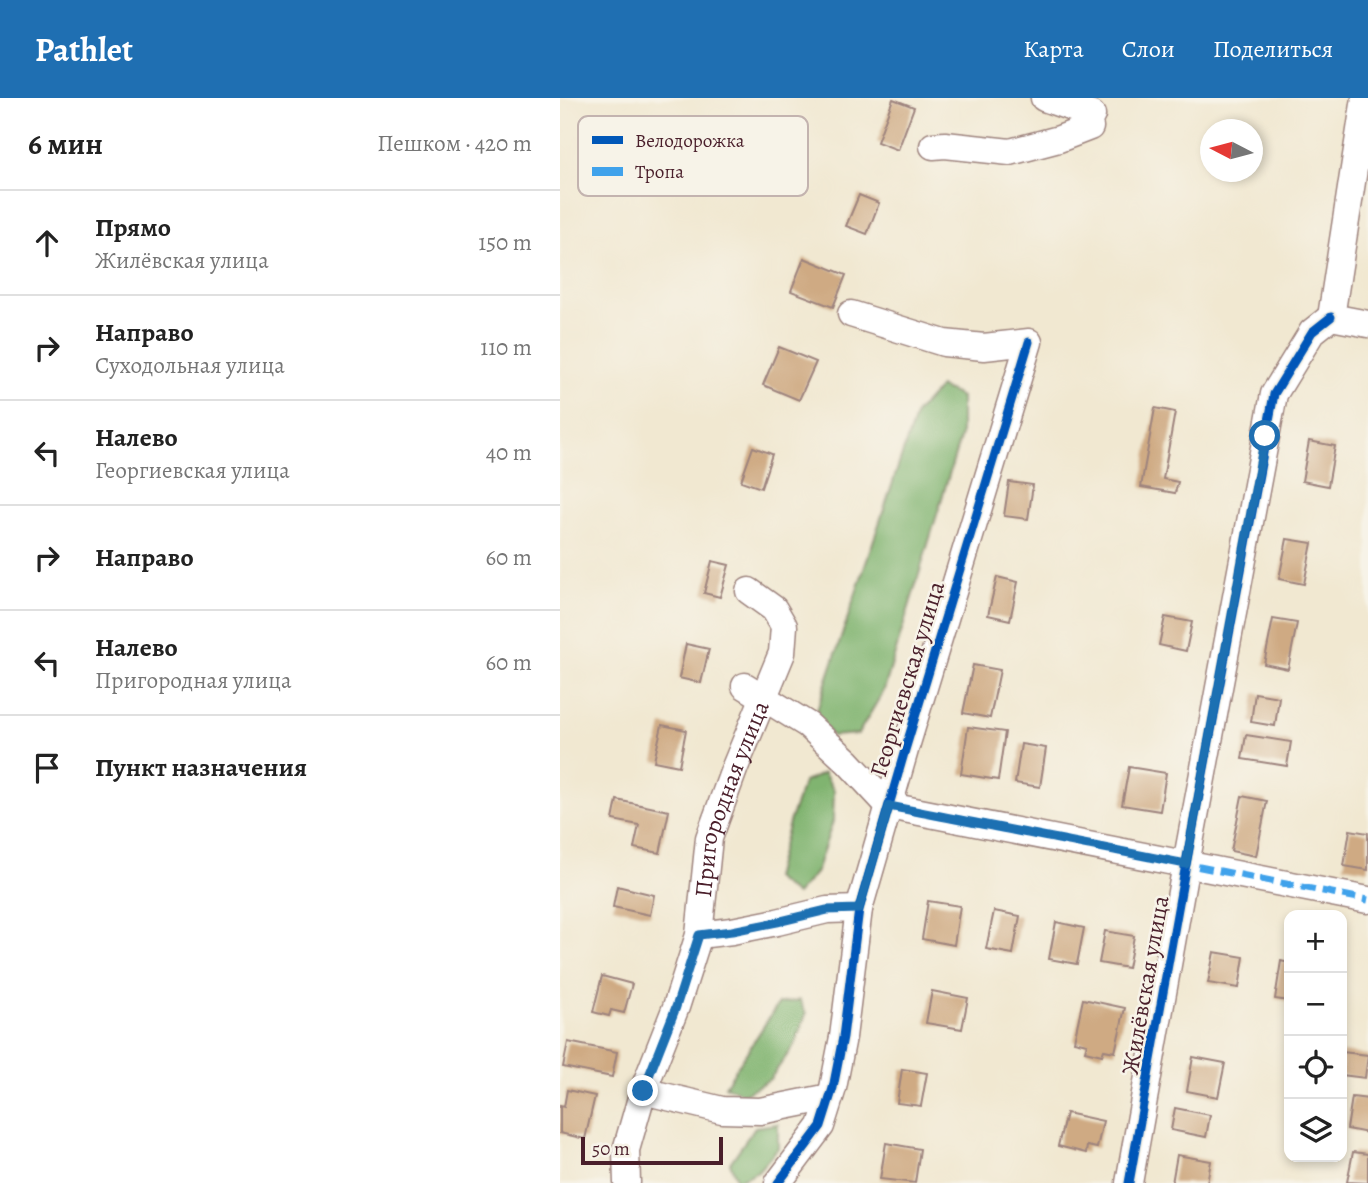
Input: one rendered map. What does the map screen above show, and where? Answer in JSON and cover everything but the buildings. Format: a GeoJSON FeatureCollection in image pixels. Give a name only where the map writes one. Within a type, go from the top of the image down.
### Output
{"type":"FeatureCollection","features":[{"type":"Feature","properties":{"kind":"street"},"geometry":{"type":"LineString","coordinates":[[1044,98],[1092,118]]}},
{"type":"Feature","properties":{"kind":"street"},"geometry":{"type":"LineString","coordinates":[[1364,98],[1331,317],[1368,324]]}},
{"type":"Feature","properties":{"kind":"street"},"geometry":{"type":"LineString","coordinates":[[933,146],[1010,152],[1059,139],[1092,118]]}},
{"type":"Feature","properties":{"kind":"street","name":"Георгиевская улица"},"geometry":{"type":"LineString","coordinates":[[778,1183],[821,1126],[831,1097],[843,1037],[859,909],[1029,342],[984,347],[944,343],[851,314]]}},
{"type":"Feature","properties":{"kind":"street","name":"Жилёвская улица"},"geometry":{"type":"LineString","coordinates":[[1129,1183],[1274,394],[1312,332],[1331,317]]}},
{"type":"Feature","properties":{"kind":"street","name":"Пригородная улица"},"geometry":{"type":"LineString","coordinates":[[626,1183],[626,1150],[643,1091],[676,1007],[699,935],[709,838],[735,767],[754,692],[782,653],[784,626],[774,609],[749,591]]}},
{"type":"Feature","properties":{"kind":"street"},"geometry":{"type":"LineString","coordinates":[[754,692],[808,725],[848,762],[889,806],[1368,900]]}},
{"type":"Feature","properties":{"kind":"street"},"geometry":{"type":"LineString","coordinates":[[699,935],[755,927],[827,910],[859,909]]}},
{"type":"Feature","properties":{"kind":"street"},"geometry":{"type":"LineString","coordinates":[[643,1091],[722,1110],[760,1111],[831,1097]]}},
{"type":"Feature","properties":{"kind":"green space"},"geometry":{"type":"Polygon","coordinates":[[[940,387],[961,397],[961,435],[884,690],[858,734],[832,736],[815,716],[916,413],[940,387]]]}},
{"type":"Feature","properties":{"kind":"green space"},"geometry":{"type":"Polygon","coordinates":[[[824,773],[834,791],[833,821],[816,872],[796,895],[774,878],[790,819],[804,782],[824,773]]]}},
{"type":"Feature","properties":{"kind":"green space"},"geometry":{"type":"Polygon","coordinates":[[[800,1000],[806,1014],[795,1044],[770,1079],[744,1094],[725,1086],[778,1004],[800,1000]]]}},
{"type":"Feature","properties":{"kind":"green space"},"geometry":{"type":"Polygon","coordinates":[[[778,1124],[778,1148],[758,1171],[737,1181],[730,1163],[755,1127],[778,1124]]]}},
{"type":"Feature","properties":{"kind":"marked path"},"geometry":{"type":"LineString","coordinates":[[889,806],[1368,900]]}},
{"type":"Feature","properties":{"kind":"cycle path"},"geometry":{"type":"LineString","coordinates":[[1129,1183],[1274,394],[1312,332],[1331,317]]}},
{"type":"Feature","properties":{"kind":"cycle path"},"geometry":{"type":"LineString","coordinates":[[778,1183],[821,1126],[833,1088],[843,1037],[859,909],[1029,342]]}},
{"type":"Feature","properties":{"kind":"route"},"geometry":{"type":"LineString","coordinates":[[643,1091],[676,1007],[699,935],[732,931],[827,910],[859,909],[889,806],[1186,864],[1265,436]]}}]}
